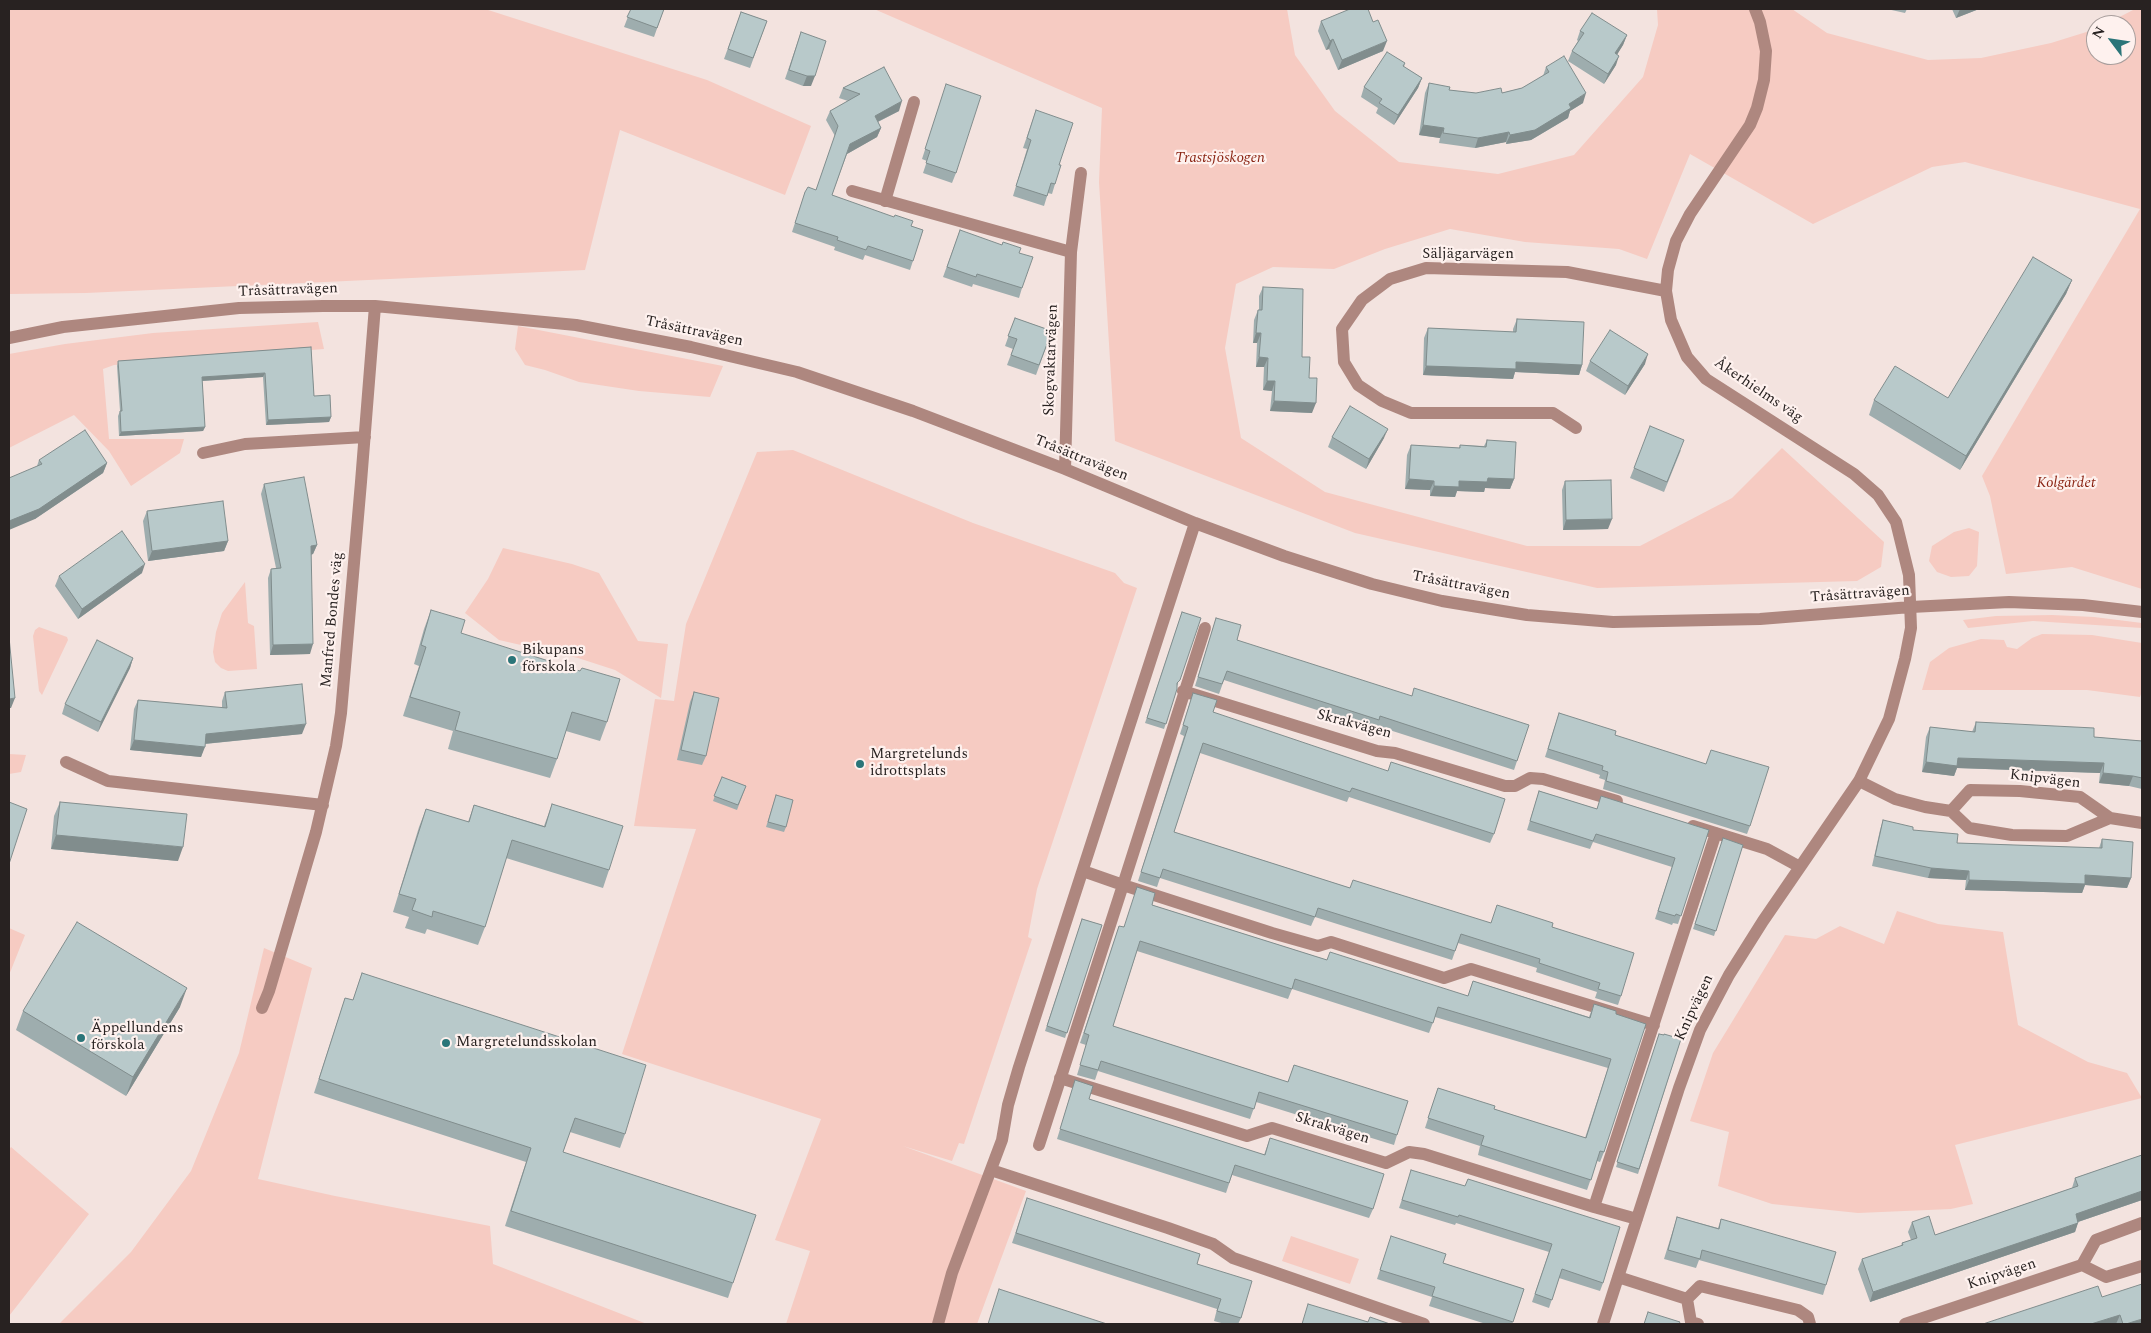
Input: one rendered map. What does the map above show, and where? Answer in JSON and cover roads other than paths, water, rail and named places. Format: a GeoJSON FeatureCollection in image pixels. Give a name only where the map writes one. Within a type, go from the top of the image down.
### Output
{"type":"FeatureCollection","features":[{"type":"Feature","properties":{"kind":"street","name":"Åkerhielms väg"},"geometry":{"type":"LineString","coordinates":[[1755,9],[1760,22],[1766,51],[1764,80],[1757,108],[1750,126],[1682,228],[1670,256],[1666,291],[1669,314],[1677,337],[1687,357],[1706,378],[1854,474],[1878,495],[1896,522],[1909,575],[1911,607]]}},
{"type":"Feature","properties":{"kind":"street"},"geometry":{"type":"LineString","coordinates":[[884,201],[914,102]]}},
{"type":"Feature","properties":{"kind":"street","name":"Skogvaktarvägen"},"geometry":{"type":"LineString","coordinates":[[1065,469],[1071,252],[1081,173]]}},
{"type":"Feature","properties":{"kind":"street"},"geometry":{"type":"LineString","coordinates":[[852,191],[1071,252]]}},
{"type":"Feature","properties":{"kind":"street","name":"Säljägarvägen"},"geometry":{"type":"LineString","coordinates":[[1576,428],[1553,413],[1411,413],[1382,401],[1358,386],[1344,362],[1342,329],[1362,300],[1390,279],[1426,268],[1568,272],[1666,291]]}},
{"type":"Feature","properties":{"kind":"street","name":"Tråsättravägen"},"geometry":{"type":"LineString","coordinates":[[9,338],[63,327],[239,308],[375,306],[576,325],[691,347],[804,374],[912,410],[1065,469],[1195,523],[1284,556],[1372,584],[1442,601],[1527,615],[1613,622],[1760,619],[1911,607],[2009,602],[2083,605],[2142,612]]}},
{"type":"Feature","properties":{"kind":"street","name":"Manfred Bondes väg"},"geometry":{"type":"LineString","coordinates":[[262,1008],[315,838],[336,746],[341,713],[375,306]]}},
{"type":"Feature","properties":{"kind":"street"},"geometry":{"type":"LineString","coordinates":[[203,453],[245,444],[365,438]]}},
{"type":"Feature","properties":{"kind":"street"},"geometry":{"type":"LineString","coordinates":[[938,1324],[952,1273],[1002,1140],[1008,1105],[1019,1067],[1195,523]]}},
{"type":"Feature","properties":{"kind":"street","name":"Knipvägen"},"geometry":{"type":"LineString","coordinates":[[1603,1324],[1679,1088],[1700,1030],[1729,975],[1859,781],[1889,719],[1906,659],[1911,628],[1911,607]]}},
{"type":"Feature","properties":{"kind":"street"},"geometry":{"type":"LineString","coordinates":[[1039,1145],[1183,691],[1205,628]]}},
{"type":"Feature","properties":{"kind":"street","name":"Skrakvägen"},"geometry":{"type":"LineString","coordinates":[[1183,691],[1377,751],[1394,753],[1505,786],[1515,786],[1530,778],[1543,779],[1631,806]]}},
{"type":"Feature","properties":{"kind":"street"},"geometry":{"type":"LineString","coordinates":[[66,762],[108,781],[323,805]]}},
{"type":"Feature","properties":{"kind":"street"},"geometry":{"type":"LineString","coordinates":[[1859,781],[1895,799],[1925,807],[1951,811]]}},
{"type":"Feature","properties":{"kind":"street","name":"Knipvägen"},"geometry":{"type":"LineString","coordinates":[[2110,818],[2067,836],[2012,835],[1969,828],[1951,811],[1970,790],[2020,791],[2080,797],[2110,818],[2142,822]]}},
{"type":"Feature","properties":{"kind":"street"},"geometry":{"type":"LineString","coordinates":[[1685,823],[1767,849],[1800,867]]}},
{"type":"Feature","properties":{"kind":"street"},"geometry":{"type":"LineString","coordinates":[[1594,1207],[1716,833]]}},
{"type":"Feature","properties":{"kind":"street"},"geometry":{"type":"LineString","coordinates":[[1082,871],[1272,933],[1318,946],[1332,942],[1444,978],[1471,969],[1654,1025]]}},
{"type":"Feature","properties":{"kind":"street","name":"Skrakvägen"},"geometry":{"type":"LineString","coordinates":[[1060,1078],[1246,1136],[1272,1128],[1386,1163],[1409,1152],[1424,1154],[1637,1220]]}},
{"type":"Feature","properties":{"kind":"street"},"geometry":{"type":"LineString","coordinates":[[991,1170],[1213,1244],[1233,1258],[1424,1324]]}},
{"type":"Feature","properties":{"kind":"street"},"geometry":{"type":"LineString","coordinates":[[2142,1223],[2096,1240],[2082,1265],[2106,1277],[2142,1266]]}},
{"type":"Feature","properties":{"kind":"street","name":"Knipvägen"},"geometry":{"type":"LineString","coordinates":[[1905,1324],[2082,1265]]}},
{"type":"Feature","properties":{"kind":"street"},"geometry":{"type":"LineString","coordinates":[[1618,1277],[1687,1299]]}},
{"type":"Feature","properties":{"kind":"street"},"geometry":{"type":"LineString","coordinates":[[1687,1299],[1700,1286],[1710,1288],[1798,1310],[1808,1317],[1810,1324]]}},
{"type":"Feature","properties":{"kind":"street"},"geometry":{"type":"LineString","coordinates":[[1687,1299],[1691,1322],[1698,1324]]}},
{"type":"Feature","properties":{"kind":"place","name":"Bikupans förskola"},"geometry":{"type":"Point","coordinates":[512,660]}},
{"type":"Feature","properties":{"kind":"place","name":"Margretelunds idrottsplats"},"geometry":{"type":"Point","coordinates":[860,764]}},
{"type":"Feature","properties":{"kind":"place","name":"Äppellundens förskola"},"geometry":{"type":"Point","coordinates":[81,1038]}},
{"type":"Feature","properties":{"kind":"place","name":"Margretelundsskolan"},"geometry":{"type":"Point","coordinates":[446,1043]}},
{"type":"Feature","properties":{"kind":"park label","name":"Trastsjöskogen"},"geometry":{"type":"Point","coordinates":[1220,159]}},
{"type":"Feature","properties":{"kind":"park label","name":"Kolgärdet"},"geometry":{"type":"Point","coordinates":[2066,484]}}]}
